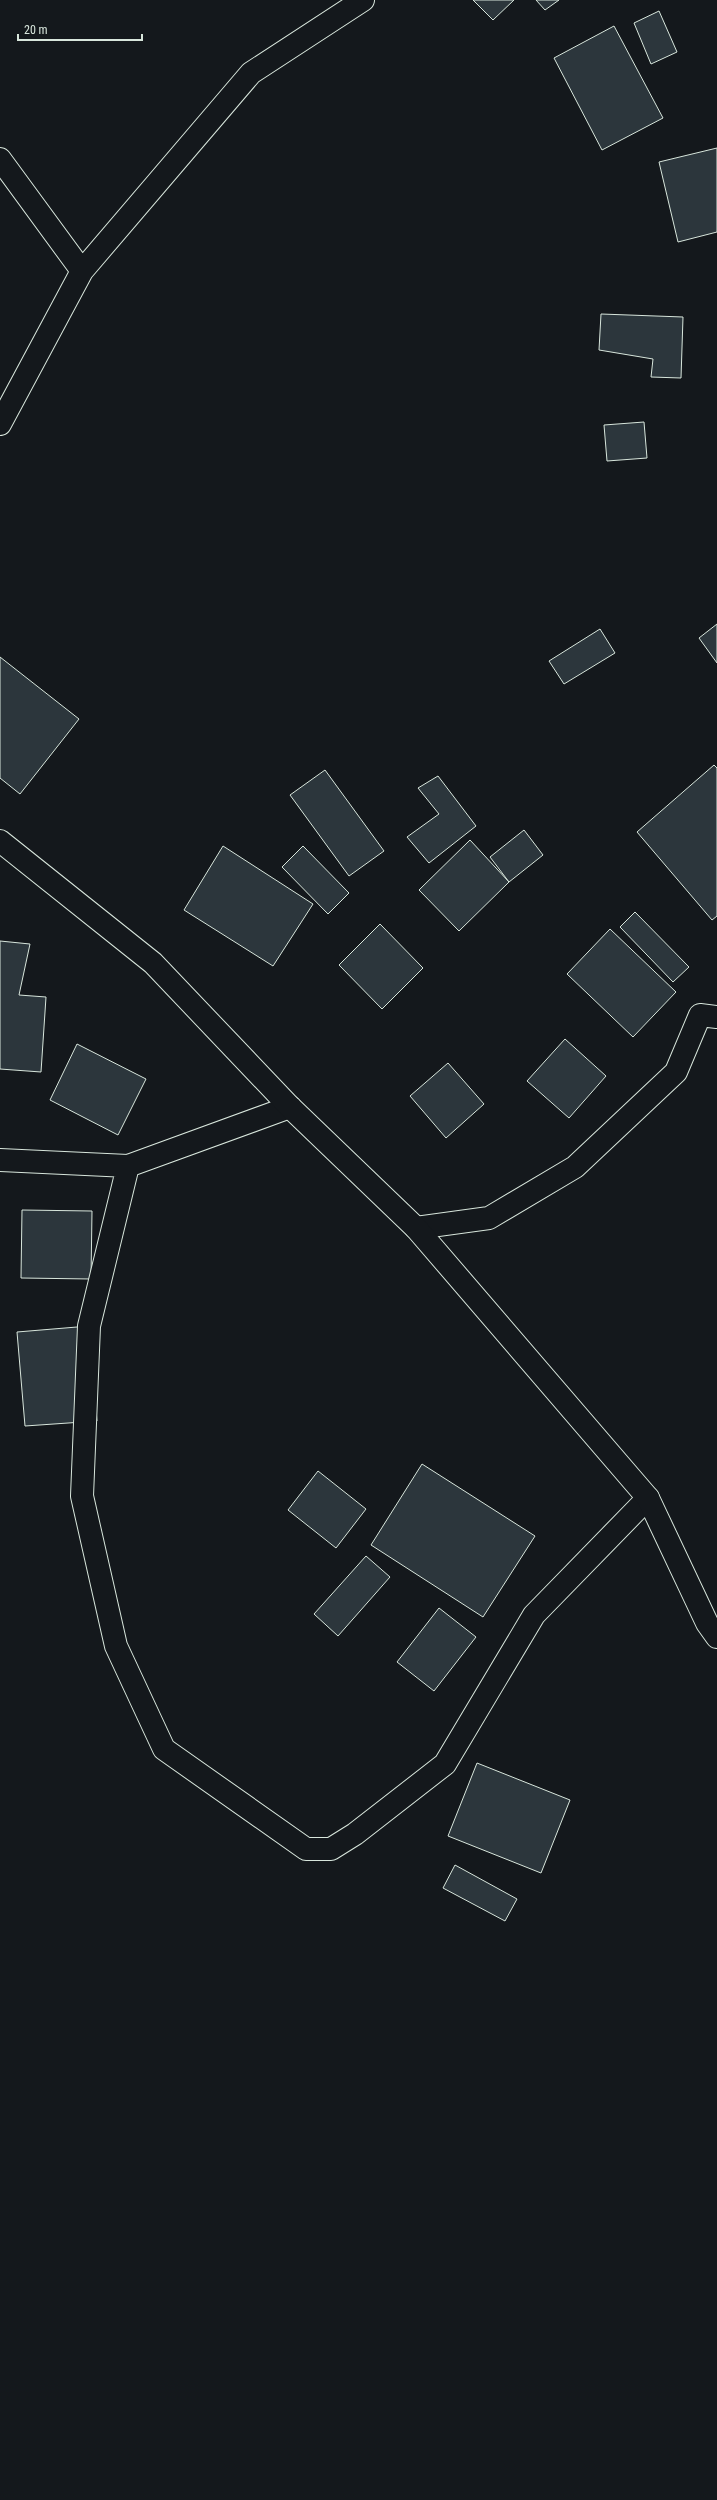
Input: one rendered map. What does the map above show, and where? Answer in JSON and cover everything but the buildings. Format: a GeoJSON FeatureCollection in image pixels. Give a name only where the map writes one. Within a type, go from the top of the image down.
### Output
{"type":"FeatureCollection","features":[{"type":"Feature","properties":{"kind":"street"},"geometry":{"type":"LineString","coordinates":[[0,424],[82,271],[251,73],[364,0]]}},
{"type":"Feature","properties":{"kind":"street"},"geometry":{"type":"LineString","coordinates":[[0,159],[82,271]]}},
{"type":"Feature","properties":{"kind":"street"},"geometry":{"type":"LineString","coordinates":[[0,841],[153,963],[290,1107],[416,1228],[648,1498],[708,1623],[717,1637]]}},
{"type":"Feature","properties":{"kind":"street"},"geometry":{"type":"LineString","coordinates":[[416,1228],[489,1218],[575,1167],[676,1072],[700,1014],[717,1017]]}},
{"type":"Feature","properties":{"kind":"street"},"geometry":{"type":"LineString","coordinates":[[0,1160],[128,1166],[290,1107]]}},
{"type":"Feature","properties":{"kind":"street"},"geometry":{"type":"LineString","coordinates":[[128,1166],[89,1326],[82,1496],[116,1646],[164,1749],[306,1850],[331,1849],[356,1834],[445,1764],[534,1615],[648,1498]]}}]}
